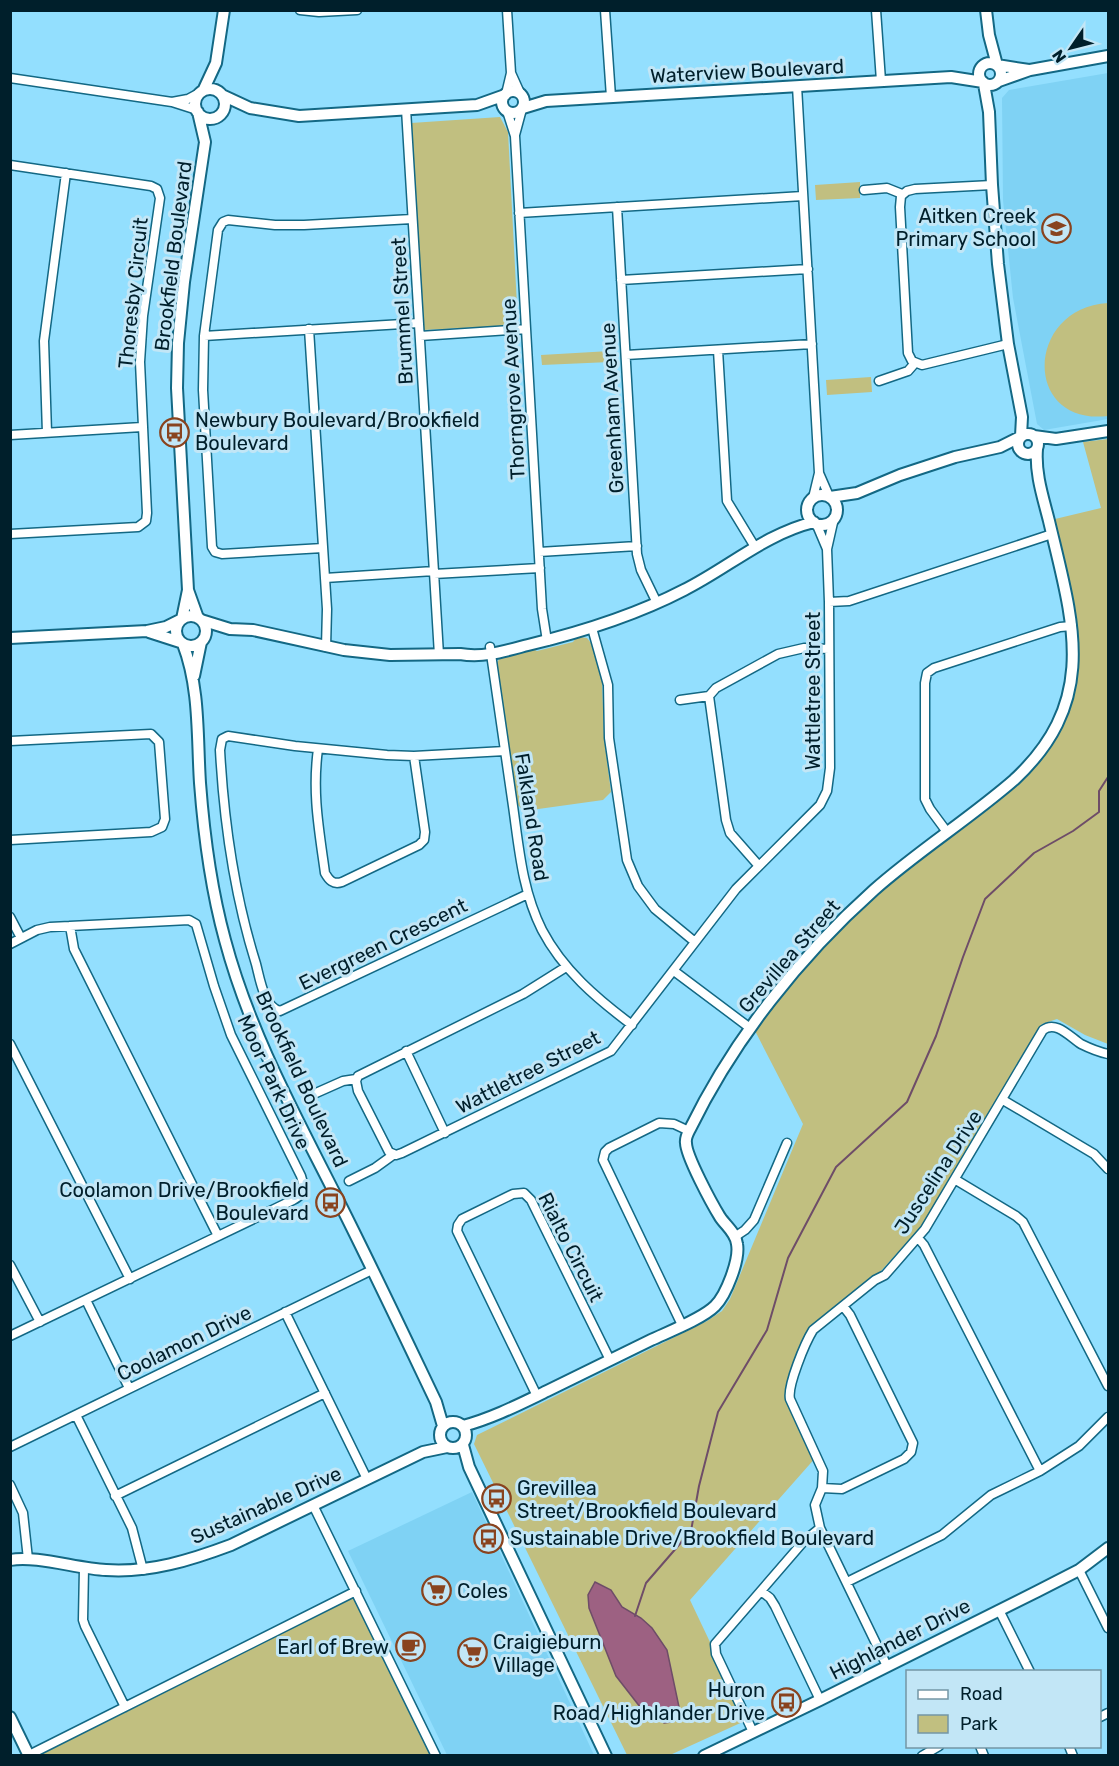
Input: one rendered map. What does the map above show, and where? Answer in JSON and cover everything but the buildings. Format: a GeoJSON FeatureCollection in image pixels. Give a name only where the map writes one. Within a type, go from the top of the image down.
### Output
{"type":"FeatureCollection","features":[{"type":"Feature","properties":{"kind":"street"},"geometry":{"type":"LineString","coordinates":[[198,111],[196,100],[216,63],[224,10]]}},
{"type":"Feature","properties":{"kind":"street"},"geometry":{"type":"LineString","coordinates":[[300,10],[319,12],[357,10]]}},
{"type":"Feature","properties":{"kind":"street"},"geometry":{"type":"LineString","coordinates":[[506,110],[502,104],[511,73],[507,10]]}},
{"type":"Feature","properties":{"kind":"street"},"geometry":{"type":"LineString","coordinates":[[605,10],[610,97]]}},
{"type":"Feature","properties":{"kind":"street"},"geometry":{"type":"LineString","coordinates":[[876,10],[881,81]]}},
{"type":"Feature","properties":{"kind":"street"},"geometry":{"type":"LineString","coordinates":[[986,10],[989,36],[997,65],[1001,71],[989,112]]}},
{"type":"Feature","properties":{"kind":"street"},"geometry":{"type":"LineString","coordinates":[[989,36],[979,76],[983,83],[989,112],[998,264],[1008,344],[1027,436]]}},
{"type":"Feature","properties":{"kind":"street"},"geometry":{"type":"LineString","coordinates":[[983,83],[993,85],[1030,70],[1108,56]]}},
{"type":"Feature","properties":{"kind":"street"},"geometry":{"type":"LineString","coordinates":[[216,63],[224,108],[218,116]]}},
{"type":"Feature","properties":{"kind":"street"},"geometry":{"type":"LineString","coordinates":[[982,66],[990,63],[1030,70]]}},
{"type":"Feature","properties":{"kind":"street","name":"Waterview Boulevard"},"geometry":{"type":"LineString","coordinates":[[951,77],[982,66]]}},
{"type":"Feature","properties":{"kind":"street"},"geometry":{"type":"LineString","coordinates":[[172,102],[188,99],[212,89],[250,108],[299,116],[477,105],[513,113],[522,108],[524,101],[511,73]]}},
{"type":"Feature","properties":{"kind":"street","name":"Waterview Boulevard"},"geometry":{"type":"LineString","coordinates":[[522,108],[546,101],[951,77],[983,83]]}},
{"type":"Feature","properties":{"kind":"street"},"geometry":{"type":"LineString","coordinates":[[10,78],[172,102],[198,111],[209,118],[250,108]]}},
{"type":"Feature","properties":{"kind":"street"},"geometry":{"type":"LineString","coordinates":[[797,86],[819,473],[829,497],[836,504],[835,515]]}},
{"type":"Feature","properties":{"kind":"street"},"geometry":{"type":"LineString","coordinates":[[477,105],[512,91],[521,94]]}},
{"type":"Feature","properties":{"kind":"street","name":"Waterview Boulevard"},"geometry":{"type":"LineString","coordinates":[[521,94],[546,101]]}},
{"type":"Feature","properties":{"kind":"street","name":"Thorngrove Avenue"},"geometry":{"type":"LineString","coordinates":[[515,135],[522,108]]}},
{"type":"Feature","properties":{"kind":"street","name":"Brummel Street"},"geometry":{"type":"LineString","coordinates":[[406,109],[439,655]]}},
{"type":"Feature","properties":{"kind":"street","name":"Thorngrove Avenue"},"geometry":{"type":"LineString","coordinates":[[506,110],[515,135],[542,609],[547,641]]}},
{"type":"Feature","properties":{"kind":"street","name":"Brookfield Boulevard"},"geometry":{"type":"LineString","coordinates":[[198,111],[205,142]]}},
{"type":"Feature","properties":{"kind":"street","name":"Brookfield Boulevard"},"geometry":{"type":"LineString","coordinates":[[181,620],[188,590],[177,388],[178,343],[183,282],[205,142],[218,116]]}},
{"type":"Feature","properties":{"kind":"street","name":"Thoresby Circuit"},"geometry":{"type":"LineString","coordinates":[[10,165],[151,186],[159,193],[141,338],[142,427],[147,513],[144,523],[132,527],[10,534]]}},
{"type":"Feature","properties":{"kind":"street"},"geometry":{"type":"LineString","coordinates":[[47,433],[43,363],[45,320],[66,173]]}},
{"type":"Feature","properties":{"kind":"street"},"geometry":{"type":"LineString","coordinates":[[864,190],[886,188],[902,194],[915,189],[992,185]]}},
{"type":"Feature","properties":{"kind":"street"},"geometry":{"type":"LineString","coordinates":[[902,194],[900,207],[910,357],[915,363],[922,365],[1008,344]]}},
{"type":"Feature","properties":{"kind":"street"},"geometry":{"type":"LineString","coordinates":[[519,213],[803,196]]}},
{"type":"Feature","properties":{"kind":"street","name":"Greenham Avenue"},"geometry":{"type":"LineString","coordinates":[[617,207],[637,546],[641,570],[657,603]]}},
{"type":"Feature","properties":{"kind":"street"},"geometry":{"type":"LineString","coordinates":[[323,548],[222,554],[216,552],[212,547],[203,390],[204,336],[218,230],[223,222],[228,220],[275,225],[304,225],[412,219]]}},
{"type":"Feature","properties":{"kind":"street"},"geometry":{"type":"LineString","coordinates":[[621,280],[808,269]]}},
{"type":"Feature","properties":{"kind":"street"},"geometry":{"type":"LineString","coordinates":[[204,336],[419,323]]}},
{"type":"Feature","properties":{"kind":"street"},"geometry":{"type":"LineString","coordinates":[[309,329],[325,578],[326,646]]}},
{"type":"Feature","properties":{"kind":"street"},"geometry":{"type":"LineString","coordinates":[[420,336],[526,329]]}},
{"type":"Feature","properties":{"kind":"street"},"geometry":{"type":"LineString","coordinates":[[626,355],[812,344]]}},
{"type":"Feature","properties":{"kind":"street"},"geometry":{"type":"LineString","coordinates":[[718,350],[727,501],[755,547]]}},
{"type":"Feature","properties":{"kind":"street"},"geometry":{"type":"LineString","coordinates":[[879,381],[908,371],[915,363]]}},
{"type":"Feature","properties":{"kind":"street"},"geometry":{"type":"LineString","coordinates":[[10,435],[142,427]]}},
{"type":"Feature","properties":{"kind":"street"},"geometry":{"type":"LineString","coordinates":[[784,531],[803,513],[810,501],[821,495],[829,497],[857,493],[900,475],[1000,447],[1027,436],[1056,439],[1108,431]]}},
{"type":"Feature","properties":{"kind":"street"},"geometry":{"type":"LineString","coordinates":[[1027,436],[1018,443],[1031,450]]}},
{"type":"Feature","properties":{"kind":"street"},"geometry":{"type":"LineString","coordinates":[[1027,436],[1038,441],[1031,450]]}},
{"type":"Feature","properties":{"kind":"street"},"geometry":{"type":"LineString","coordinates":[[1000,447],[1031,450],[1056,439]]}},
{"type":"Feature","properties":{"kind":"street","name":"Grevillea Street"},"geometry":{"type":"LineString","coordinates":[[689,1131],[750,1028],[793,973],[839,923],[873,891],[1028,768],[1050,739],[1060,719],[1071,683],[1074,660],[1072,626],[1031,450]]}},
{"type":"Feature","properties":{"kind":"street"},"geometry":{"type":"LineString","coordinates":[[815,522],[808,514],[819,473]]}},
{"type":"Feature","properties":{"kind":"street"},"geometry":{"type":"LineString","coordinates":[[10,638],[147,631],[166,627],[193,616],[230,629],[253,630],[326,646],[390,655],[460,654],[470,650],[490,651],[527,645],[592,628],[657,603],[704,579],[784,531],[815,522],[826,524],[857,493]]}},
{"type":"Feature","properties":{"kind":"street","name":"Wattletree Street"},"geometry":{"type":"LineString","coordinates":[[349,1181],[375,1168],[393,1155],[402,1153],[605,1055],[617,1045],[736,889],[814,813],[827,791],[830,768],[827,549],[835,515]]}},
{"type":"Feature","properties":{"kind":"street","name":"Wattletree Street"},"geometry":{"type":"LineString","coordinates":[[815,522],[827,549]]}},
{"type":"Feature","properties":{"kind":"street"},"geometry":{"type":"LineString","coordinates":[[829,602],[849,601],[1052,534]]}},
{"type":"Feature","properties":{"kind":"street"},"geometry":{"type":"LineString","coordinates":[[539,552],[637,546]]}},
{"type":"Feature","properties":{"kind":"street"},"geometry":{"type":"LineString","coordinates":[[325,578],[540,568]]}},
{"type":"Feature","properties":{"kind":"street","name":"Brookfield Boulevard"},"geometry":{"type":"LineString","coordinates":[[188,590],[199,619]]}},
{"type":"Feature","properties":{"kind":"street"},"geometry":{"type":"LineString","coordinates":[[199,619],[206,629],[203,640]]}},
{"type":"Feature","properties":{"kind":"street"},"geometry":{"type":"LineString","coordinates":[[181,620],[176,634],[181,643]]}},
{"type":"Feature","properties":{"kind":"street"},"geometry":{"type":"LineString","coordinates":[[947,832],[925,799],[925,683],[927,673],[934,668],[1060,627],[1072,626]]}},
{"type":"Feature","properties":{"kind":"street"},"geometry":{"type":"LineString","coordinates":[[592,628],[608,685],[609,738],[627,860],[638,886],[655,909],[695,942]]}},
{"type":"Feature","properties":{"kind":"street"},"geometry":{"type":"LineString","coordinates":[[147,631],[192,646],[230,629]]}},
{"type":"Feature","properties":{"kind":"street","name":"Brookfield Boulevard"},"geometry":{"type":"LineString","coordinates":[[203,640],[194,679],[202,819],[225,940],[259,1039],[454,1436],[606,1755]]}},
{"type":"Feature","properties":{"kind":"street","name":"Brookfield Boulevard"},"geometry":{"type":"LineString","coordinates":[[181,643],[194,679]]}},
{"type":"Feature","properties":{"kind":"street"},"geometry":{"type":"LineString","coordinates":[[680,700],[709,696],[716,688],[778,654],[804,648],[830,649]]}},
{"type":"Feature","properties":{"kind":"street","name":"Falkland Road"},"geometry":{"type":"LineString","coordinates":[[490,651],[521,865],[528,894],[543,931],[566,967],[588,990],[632,1025]]}},
{"type":"Feature","properties":{"kind":"street"},"geometry":{"type":"LineString","coordinates":[[709,696],[726,820],[730,833],[759,866]]}},
{"type":"Feature","properties":{"kind":"street"},"geometry":{"type":"LineString","coordinates":[[10,741],[146,733],[155,735],[161,751],[165,819],[162,827],[151,832],[10,840]]}},
{"type":"Feature","properties":{"kind":"street","name":"Evergreen Crescent"},"geometry":{"type":"LineString","coordinates":[[505,751],[414,756],[318,749],[232,735],[225,737],[220,744],[223,803],[234,878],[268,1002],[274,1009],[284,1011],[528,894]]}},
{"type":"Feature","properties":{"kind":"street"},"geometry":{"type":"LineString","coordinates":[[318,749],[315,774],[316,801],[325,873],[330,881],[336,884],[419,845],[424,840],[425,832],[414,756]]}},
{"type":"Feature","properties":{"kind":"street"},"geometry":{"type":"LineString","coordinates":[[10,917],[21,938]]}},
{"type":"Feature","properties":{"kind":"street","name":"Moor Park Drive"},"geometry":{"type":"LineString","coordinates":[[10,944],[44,928],[189,920],[198,926],[214,986],[231,1035],[304,1186],[303,1192],[297,1198],[10,1336]]}},
{"type":"Feature","properties":{"kind":"street"},"geometry":{"type":"LineString","coordinates":[[70,926],[74,949],[218,1236]]}},
{"type":"Feature","properties":{"kind":"street"},"geometry":{"type":"LineString","coordinates":[[307,1097],[343,1081],[356,1079],[361,1073],[523,994],[566,967]]}},
{"type":"Feature","properties":{"kind":"street"},"geometry":{"type":"LineString","coordinates":[[674,970],[750,1028]]}},
{"type":"Feature","properties":{"kind":"street","name":"Juscelina Drive"},"geometry":{"type":"LineString","coordinates":[[887,1666],[820,1528],[815,1505],[822,1488],[823,1471],[789,1396],[808,1338],[813,1330],[875,1280],[885,1275],[918,1238],[956,1180],[1040,1035],[1047,1028],[1059,1029],[1081,1043],[1108,1054]]}},
{"type":"Feature","properties":{"kind":"street"},"geometry":{"type":"LineString","coordinates":[[10,1044],[130,1279]]}},
{"type":"Feature","properties":{"kind":"street"},"geometry":{"type":"LineString","coordinates":[[406,1051],[445,1132]]}},
{"type":"Feature","properties":{"kind":"street"},"geometry":{"type":"LineString","coordinates":[[356,1079],[358,1091],[386,1149],[393,1155]]}},
{"type":"Feature","properties":{"kind":"street"},"geometry":{"type":"LineString","coordinates":[[1003,1100],[1094,1154],[1108,1169]]}},
{"type":"Feature","properties":{"kind":"street"},"geometry":{"type":"LineString","coordinates":[[454,1436],[485,1420],[537,1396],[682,1325],[708,1312],[722,1297],[738,1256],[735,1236],[718,1214],[690,1157],[686,1144],[689,1131],[674,1124],[659,1123],[609,1148],[603,1160],[682,1325]]}},
{"type":"Feature","properties":{"kind":"street"},"geometry":{"type":"LineString","coordinates":[[735,1236],[746,1230],[754,1220],[787,1143]]}},
{"type":"Feature","properties":{"kind":"street"},"geometry":{"type":"LineString","coordinates":[[956,1180],[1017,1216],[1023,1222],[1108,1386]]}},
{"type":"Feature","properties":{"kind":"street","name":"Rialto Circuit"},"geometry":{"type":"LineString","coordinates":[[537,1396],[458,1234],[458,1224],[462,1219],[503,1198],[521,1192],[531,1200],[610,1360]]}},
{"type":"Feature","properties":{"kind":"street"},"geometry":{"type":"LineString","coordinates":[[918,1238],[924,1245],[1040,1471]]}},
{"type":"Feature","properties":{"kind":"street"},"geometry":{"type":"LineString","coordinates":[[10,1265],[40,1322]]}},
{"type":"Feature","properties":{"kind":"street","name":"Coolamon Drive"},"geometry":{"type":"LineString","coordinates":[[10,1447],[372,1270]]}},
{"type":"Feature","properties":{"kind":"street"},"geometry":{"type":"LineString","coordinates":[[86,1300],[129,1388]]}},
{"type":"Feature","properties":{"kind":"street"},"geometry":{"type":"LineString","coordinates":[[822,1488],[842,1489],[904,1459],[911,1452],[913,1443],[843,1306]]}},
{"type":"Feature","properties":{"kind":"street"},"geometry":{"type":"LineString","coordinates":[[285,1312],[367,1479]]}},
{"type":"Feature","properties":{"kind":"street"},"geometry":{"type":"LineString","coordinates":[[116,1496],[325,1393]]}},
{"type":"Feature","properties":{"kind":"street"},"geometry":{"type":"LineString","coordinates":[[76,1415],[132,1528],[143,1569]]}},
{"type":"Feature","properties":{"kind":"street"},"geometry":{"type":"LineString","coordinates":[[848,1582],[942,1535],[991,1495],[1040,1471],[1079,1446],[1108,1417]]}},
{"type":"Feature","properties":{"kind":"street","name":"Sustainable Drive"},"geometry":{"type":"LineString","coordinates":[[10,1560],[28,1559],[107,1570],[143,1569],[201,1556],[231,1545],[454,1436]]}},
{"type":"Feature","properties":{"kind":"street"},"geometry":{"type":"LineString","coordinates":[[10,1485],[23,1513],[28,1559]]}},
{"type":"Feature","properties":{"kind":"street"},"geometry":{"type":"LineString","coordinates":[[313,1505],[436,1755]]}},
{"type":"Feature","properties":{"kind":"street"},"geometry":{"type":"LineString","coordinates":[[753,1732],[716,1654],[715,1644],[804,1541],[820,1528]]}},
{"type":"Feature","properties":{"kind":"street","name":"Highlander Drive"},"geometry":{"type":"LineString","coordinates":[[708,1755],[1079,1570],[1108,1548]]}},
{"type":"Feature","properties":{"kind":"street"},"geometry":{"type":"LineString","coordinates":[[84,1568],[83,1620],[125,1707]]}},
{"type":"Feature","properties":{"kind":"street"},"geometry":{"type":"LineString","coordinates":[[1079,1570],[1108,1628]]}},
{"type":"Feature","properties":{"kind":"street"},"geometry":{"type":"LineString","coordinates":[[10,1718],[29,1755],[356,1591]]}},
{"type":"Feature","properties":{"kind":"street"},"geometry":{"type":"LineString","coordinates":[[761,1591],[770,1598],[775,1606],[820,1700]]}},
{"type":"Feature","properties":{"kind":"street"},"geometry":{"type":"LineString","coordinates":[[999,1610],[1029,1670]]}},
{"type":"Feature","properties":{"kind":"shaded area","name":"Aitken Creek Primary School"},"geometry":{"type":"Polygon","coordinates":[[[1108,73],[1108,419],[1044,430],[1037,424],[1013,298],[1003,200],[1002,98],[1009,90],[1108,73]]]}},
{"type":"Feature","properties":{"kind":"shaded area","name":"Craigieburn Village"},"geometry":{"type":"Polygon","coordinates":[[[472,1492],[594,1755],[447,1755],[348,1551],[472,1492]]]}},
{"type":"Feature","properties":{"kind":"shaded area"},"geometry":{"type":"Polygon","coordinates":[[[595,1582],[611,1590],[622,1607],[641,1618],[652,1628],[667,1650],[679,1707],[671,1722],[664,1723],[659,1717],[644,1712],[616,1676],[589,1608],[588,1595],[595,1582]]]}},
{"type":"Feature","properties":{"kind":"green space"},"geometry":{"type":"Polygon","coordinates":[[[500,117],[508,132],[518,325],[424,330],[411,123],[500,117]]]}},
{"type":"Feature","properties":{"kind":"green space"},"geometry":{"type":"Polygon","coordinates":[[[860,182],[860,198],[816,200],[815,185],[860,182]]]}},
{"type":"Feature","properties":{"kind":"green space"},"geometry":{"type":"Polygon","coordinates":[[[1108,303],[1108,416],[1080,414],[1060,403],[1048,386],[1045,365],[1049,344],[1061,324],[1081,310],[1108,303]]]}},
{"type":"Feature","properties":{"kind":"green space"},"geometry":{"type":"Polygon","coordinates":[[[610,351],[610,362],[542,365],[541,355],[610,351]]]}},
{"type":"Feature","properties":{"kind":"green space"},"geometry":{"type":"Polygon","coordinates":[[[871,377],[872,392],[827,395],[826,380],[871,377]]]}},
{"type":"Feature","properties":{"kind":"green space"},"geometry":{"type":"Polygon","coordinates":[[[1108,439],[1108,1044],[1085,1035],[1057,1019],[1042,1024],[980,1132],[920,1228],[880,1272],[813,1330],[790,1389],[817,1456],[690,1600],[747,1720],[670,1755],[627,1755],[474,1444],[477,1435],[707,1321],[722,1311],[730,1299],[803,1124],[752,1025],[830,934],[1044,753],[1077,660],[1073,607],[1055,519],[1101,508],[1083,442],[1108,439]]]}},
{"type":"Feature","properties":{"kind":"green space"},"geometry":{"type":"Polygon","coordinates":[[[580,637],[587,638],[591,643],[602,680],[604,738],[611,792],[603,800],[524,811],[517,804],[497,662],[510,654],[533,649],[537,651],[573,642],[580,637]]]}},
{"type":"Feature","properties":{"kind":"green space"},"geometry":{"type":"Polygon","coordinates":[[[356,1591],[436,1755],[29,1756],[356,1591]]]}},
{"type":"Feature","properties":{"kind":"waterway"},"geometry":{"type":"LineString","coordinates":[[635,1616],[646,1583],[691,1531],[699,1486],[718,1412],[767,1330],[788,1258],[836,1167],[907,1102],[936,1036],[985,899],[1034,853],[1073,831],[1099,812],[1099,791],[1108,777]]}},
{"type":"Feature","properties":{"kind":"place","name":"Aitken Creek Primary School"},"geometry":{"type":"Point","coordinates":[1057,228]}},
{"type":"Feature","properties":{"kind":"place","name":"Newbury Boulevard/Brookfield Boulevard"},"geometry":{"type":"Point","coordinates":[174,432]}},
{"type":"Feature","properties":{"kind":"place","name":"Coolamon Drive/Brookfield Boulevard"},"geometry":{"type":"Point","coordinates":[330,1202]}},
{"type":"Feature","properties":{"kind":"place","name":"Grevillea Street/Brookfield Boulevard"},"geometry":{"type":"Point","coordinates":[496,1499]}},
{"type":"Feature","properties":{"kind":"place","name":"Sustainable Drive/Brookfield Boulevard"},"geometry":{"type":"Point","coordinates":[489,1538]}},
{"type":"Feature","properties":{"kind":"place","name":"Coles"},"geometry":{"type":"Point","coordinates":[436,1591]}},
{"type":"Feature","properties":{"kind":"place","name":"Earl of Brew"},"geometry":{"type":"Point","coordinates":[410,1647]}},
{"type":"Feature","properties":{"kind":"place","name":"Craigieburn Village"},"geometry":{"type":"Point","coordinates":[472,1653]}},
{"type":"Feature","properties":{"kind":"place","name":"Huron Road/Highlander Drive"},"geometry":{"type":"Point","coordinates":[786,1702]}}]}
